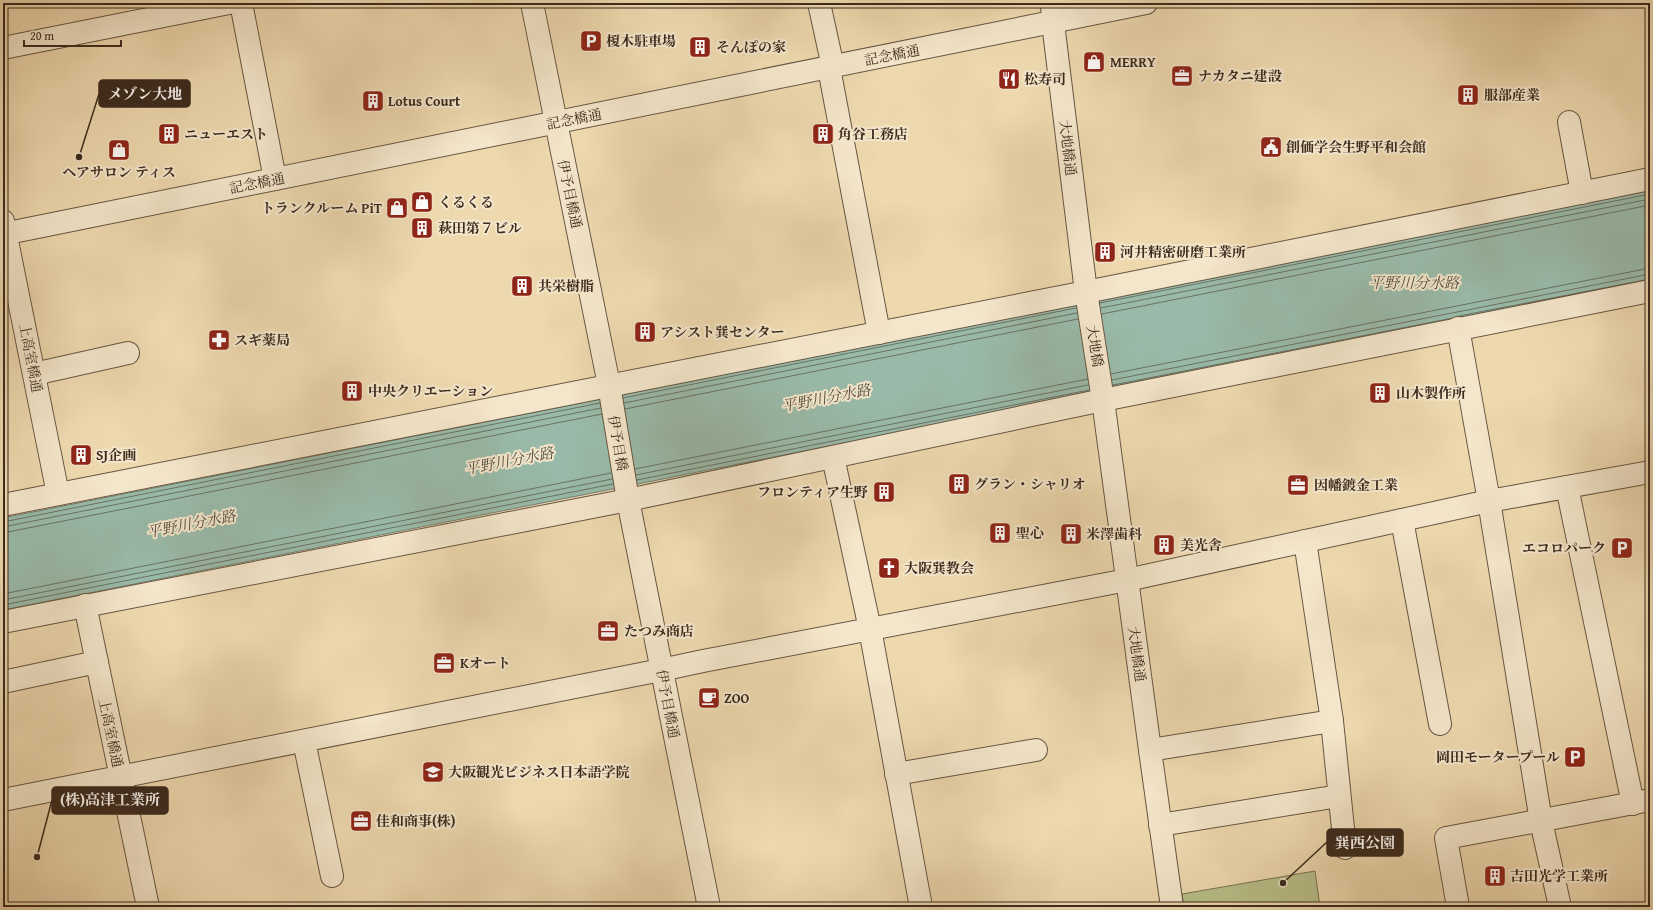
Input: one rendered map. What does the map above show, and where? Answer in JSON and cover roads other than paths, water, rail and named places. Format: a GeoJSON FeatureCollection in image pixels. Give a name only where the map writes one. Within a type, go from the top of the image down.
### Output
{"type":"FeatureCollection","features":[{"type":"Feature","properties":{"kind":"street"},"geometry":{"type":"LineString","coordinates":[[3,48],[229,3]]}},
{"type":"Feature","properties":{"kind":"street"},"geometry":{"type":"LineString","coordinates":[[241,3],[275,179]]}},
{"type":"Feature","properties":{"kind":"street","name":"伊予目橋通"},"geometry":{"type":"LineString","coordinates":[[532,3],[609,385]]}},
{"type":"Feature","properties":{"kind":"street"},"geometry":{"type":"LineString","coordinates":[[819,3],[879,333]]}},
{"type":"Feature","properties":{"kind":"street","name":"記念橋通"},"geometry":{"type":"LineString","coordinates":[[4,230],[275,179],[831,67],[1052,13],[1146,3]]}},
{"type":"Feature","properties":{"kind":"street","name":"大地橋通"},"geometry":{"type":"LineString","coordinates":[[1052,13],[1086,292]]}},
{"type":"Feature","properties":{"kind":"street"},"geometry":{"type":"LineString","coordinates":[[1569,122],[1582,193]]}},
{"type":"Feature","properties":{"kind":"street"},"geometry":{"type":"LineString","coordinates":[[3,505],[879,333],[1650,179]]}},
{"type":"Feature","properties":{"kind":"street","name":"上高室橋通"},"geometry":{"type":"LineString","coordinates":[[4,230],[58,494]]}},
{"type":"Feature","properties":{"kind":"street"},"geometry":{"type":"LineString","coordinates":[[3,622],[628,500],[1103,400],[1458,328],[1650,291]]}},
{"type":"Feature","properties":{"kind":"street","name":"大地橋"},"geometry":{"type":"LineString","coordinates":[[1086,292],[1103,400]]}},
{"type":"Feature","properties":{"kind":"street"},"geometry":{"type":"LineString","coordinates":[[1458,328],[1542,821],[1560,907]]}},
{"type":"Feature","properties":{"kind":"street"},"geometry":{"type":"LineString","coordinates":[[34,374],[128,353]]}},
{"type":"Feature","properties":{"kind":"street","name":"伊予目橋"},"geometry":{"type":"LineString","coordinates":[[609,385],[628,500]]}},
{"type":"Feature","properties":{"kind":"street","name":"大地橋通"},"geometry":{"type":"LineString","coordinates":[[1103,400],[1172,907]]}},
{"type":"Feature","properties":{"kind":"street"},"geometry":{"type":"LineString","coordinates":[[833,458],[870,629],[921,907]]}},
{"type":"Feature","properties":{"kind":"street"},"geometry":{"type":"LineString","coordinates":[[3,800],[121,778],[703,661],[1127,580],[1488,501],[1650,472]]}},
{"type":"Feature","properties":{"kind":"street"},"geometry":{"type":"LineString","coordinates":[[1458,907],[1446,838],[1642,802],[1567,487]]}},
{"type":"Feature","properties":{"kind":"street","name":"伊予目橋通"},"geometry":{"type":"LineString","coordinates":[[628,500],[709,907]]}},
{"type":"Feature","properties":{"kind":"street"},"geometry":{"type":"LineString","coordinates":[[1402,520],[1440,724]]}},
{"type":"Feature","properties":{"kind":"street"},"geometry":{"type":"LineString","coordinates":[[1305,541],[1332,721],[1345,848]]}},
{"type":"Feature","properties":{"kind":"street","name":"上高室橋通"},"geometry":{"type":"LineString","coordinates":[[85,605],[148,907]]}},
{"type":"Feature","properties":{"kind":"street"},"geometry":{"type":"LineString","coordinates":[[3,682],[97,662]]}},
{"type":"Feature","properties":{"kind":"street"},"geometry":{"type":"LineString","coordinates":[[1150,750],[1332,721]]}},
{"type":"Feature","properties":{"kind":"street"},"geometry":{"type":"LineString","coordinates":[[304,741],[332,876]]}},
{"type":"Feature","properties":{"kind":"street"},"geometry":{"type":"LineString","coordinates":[[896,774],[1036,750]]}},
{"type":"Feature","properties":{"kind":"street"},"geometry":{"type":"LineString","coordinates":[[1160,825],[1339,796]]}},
{"type":"Feature","properties":{"kind":"water","name":"平野川分水路"},"geometry":{"type":"Polygon","coordinates":[[[1650,190],[1650,283],[3,610],[3,518],[1650,190]]]}},
{"type":"Feature","properties":{"kind":"place","name":"榎木駐車場"},"geometry":{"type":"Point","coordinates":[591,41]}},
{"type":"Feature","properties":{"kind":"place","name":"そんぽの家"},"geometry":{"type":"Point","coordinates":[700,47]}},
{"type":"Feature","properties":{"kind":"place","name":"MERRY"},"geometry":{"type":"Point","coordinates":[1094,62]}},
{"type":"Feature","properties":{"kind":"place","name":"ナカタニ建設"},"geometry":{"type":"Point","coordinates":[1182,76]}},
{"type":"Feature","properties":{"kind":"place","name":"松寿司"},"geometry":{"type":"Point","coordinates":[1009,79]}},
{"type":"Feature","properties":{"kind":"place","name":"服部産業"},"geometry":{"type":"Point","coordinates":[1468,95]}},
{"type":"Feature","properties":{"kind":"place","name":"Lotus Court"},"geometry":{"type":"Point","coordinates":[373,101]}},
{"type":"Feature","properties":{"kind":"place","name":"ニューエスト"},"geometry":{"type":"Point","coordinates":[169,134]}},
{"type":"Feature","properties":{"kind":"place","name":"角谷工務店"},"geometry":{"type":"Point","coordinates":[823,134]}},
{"type":"Feature","properties":{"kind":"place","name":"創価学会生野平和会館"},"geometry":{"type":"Point","coordinates":[1271,147]}},
{"type":"Feature","properties":{"kind":"place","name":"ヘアサロン ティス"},"geometry":{"type":"Point","coordinates":[119,150]}},
{"type":"Feature","properties":{"kind":"place","name":"メゾン大地"},"geometry":{"type":"Point","coordinates":[79,157]}},
{"type":"Feature","properties":{"kind":"place","name":"くるくる"},"geometry":{"type":"Point","coordinates":[422,202]}},
{"type":"Feature","properties":{"kind":"place","name":"トランクルーム PiT"},"geometry":{"type":"Point","coordinates":[397,208]}},
{"type":"Feature","properties":{"kind":"place","name":"萩田第７ビル"},"geometry":{"type":"Point","coordinates":[422,228]}},
{"type":"Feature","properties":{"kind":"place","name":"河井精密研磨工業所"},"geometry":{"type":"Point","coordinates":[1105,252]}},
{"type":"Feature","properties":{"kind":"place","name":"共栄樹脂"},"geometry":{"type":"Point","coordinates":[522,286]}},
{"type":"Feature","properties":{"kind":"place","name":"アシスト巽センター"},"geometry":{"type":"Point","coordinates":[645,332]}},
{"type":"Feature","properties":{"kind":"place","name":"スギ薬局"},"geometry":{"type":"Point","coordinates":[219,340]}},
{"type":"Feature","properties":{"kind":"place","name":"中央クリエーション"},"geometry":{"type":"Point","coordinates":[352,391]}},
{"type":"Feature","properties":{"kind":"place","name":"山木製作所"},"geometry":{"type":"Point","coordinates":[1380,393]}},
{"type":"Feature","properties":{"kind":"place","name":"SJ企画"},"geometry":{"type":"Point","coordinates":[81,455]}},
{"type":"Feature","properties":{"kind":"place","name":"グラン・シャリオ"},"geometry":{"type":"Point","coordinates":[959,484]}},
{"type":"Feature","properties":{"kind":"place","name":"因幡鍍金工業"},"geometry":{"type":"Point","coordinates":[1298,485]}},
{"type":"Feature","properties":{"kind":"place","name":"フロンティア生野"},"geometry":{"type":"Point","coordinates":[884,492]}},
{"type":"Feature","properties":{"kind":"place","name":"聖心"},"geometry":{"type":"Point","coordinates":[1000,533]}},
{"type":"Feature","properties":{"kind":"place","name":"米澤歯科"},"geometry":{"type":"Point","coordinates":[1071,534]}},
{"type":"Feature","properties":{"kind":"place","name":"美光舎"},"geometry":{"type":"Point","coordinates":[1164,545]}},
{"type":"Feature","properties":{"kind":"place","name":"エコロパーク"},"geometry":{"type":"Point","coordinates":[1622,548]}},
{"type":"Feature","properties":{"kind":"place","name":"大阪巽教会"},"geometry":{"type":"Point","coordinates":[889,568]}},
{"type":"Feature","properties":{"kind":"place","name":"たつみ商店"},"geometry":{"type":"Point","coordinates":[608,631]}},
{"type":"Feature","properties":{"kind":"place","name":"Kオート"},"geometry":{"type":"Point","coordinates":[444,663]}},
{"type":"Feature","properties":{"kind":"place","name":"ZOO"},"geometry":{"type":"Point","coordinates":[709,698]}},
{"type":"Feature","properties":{"kind":"place","name":"岡田モータープール"},"geometry":{"type":"Point","coordinates":[1575,757]}},
{"type":"Feature","properties":{"kind":"place","name":"大阪観光ビジネス日本語学院"},"geometry":{"type":"Point","coordinates":[433,772]}},
{"type":"Feature","properties":{"kind":"place","name":"佳和商事(株)"},"geometry":{"type":"Point","coordinates":[361,821]}},
{"type":"Feature","properties":{"kind":"place","name":"(株)高津工業所"},"geometry":{"type":"Point","coordinates":[37,857]}},
{"type":"Feature","properties":{"kind":"place","name":"吉田光学工業所"},"geometry":{"type":"Point","coordinates":[1495,876]}},
{"type":"Feature","properties":{"kind":"place","name":"巽西公園"},"geometry":{"type":"Point","coordinates":[1283,883]}}]}
